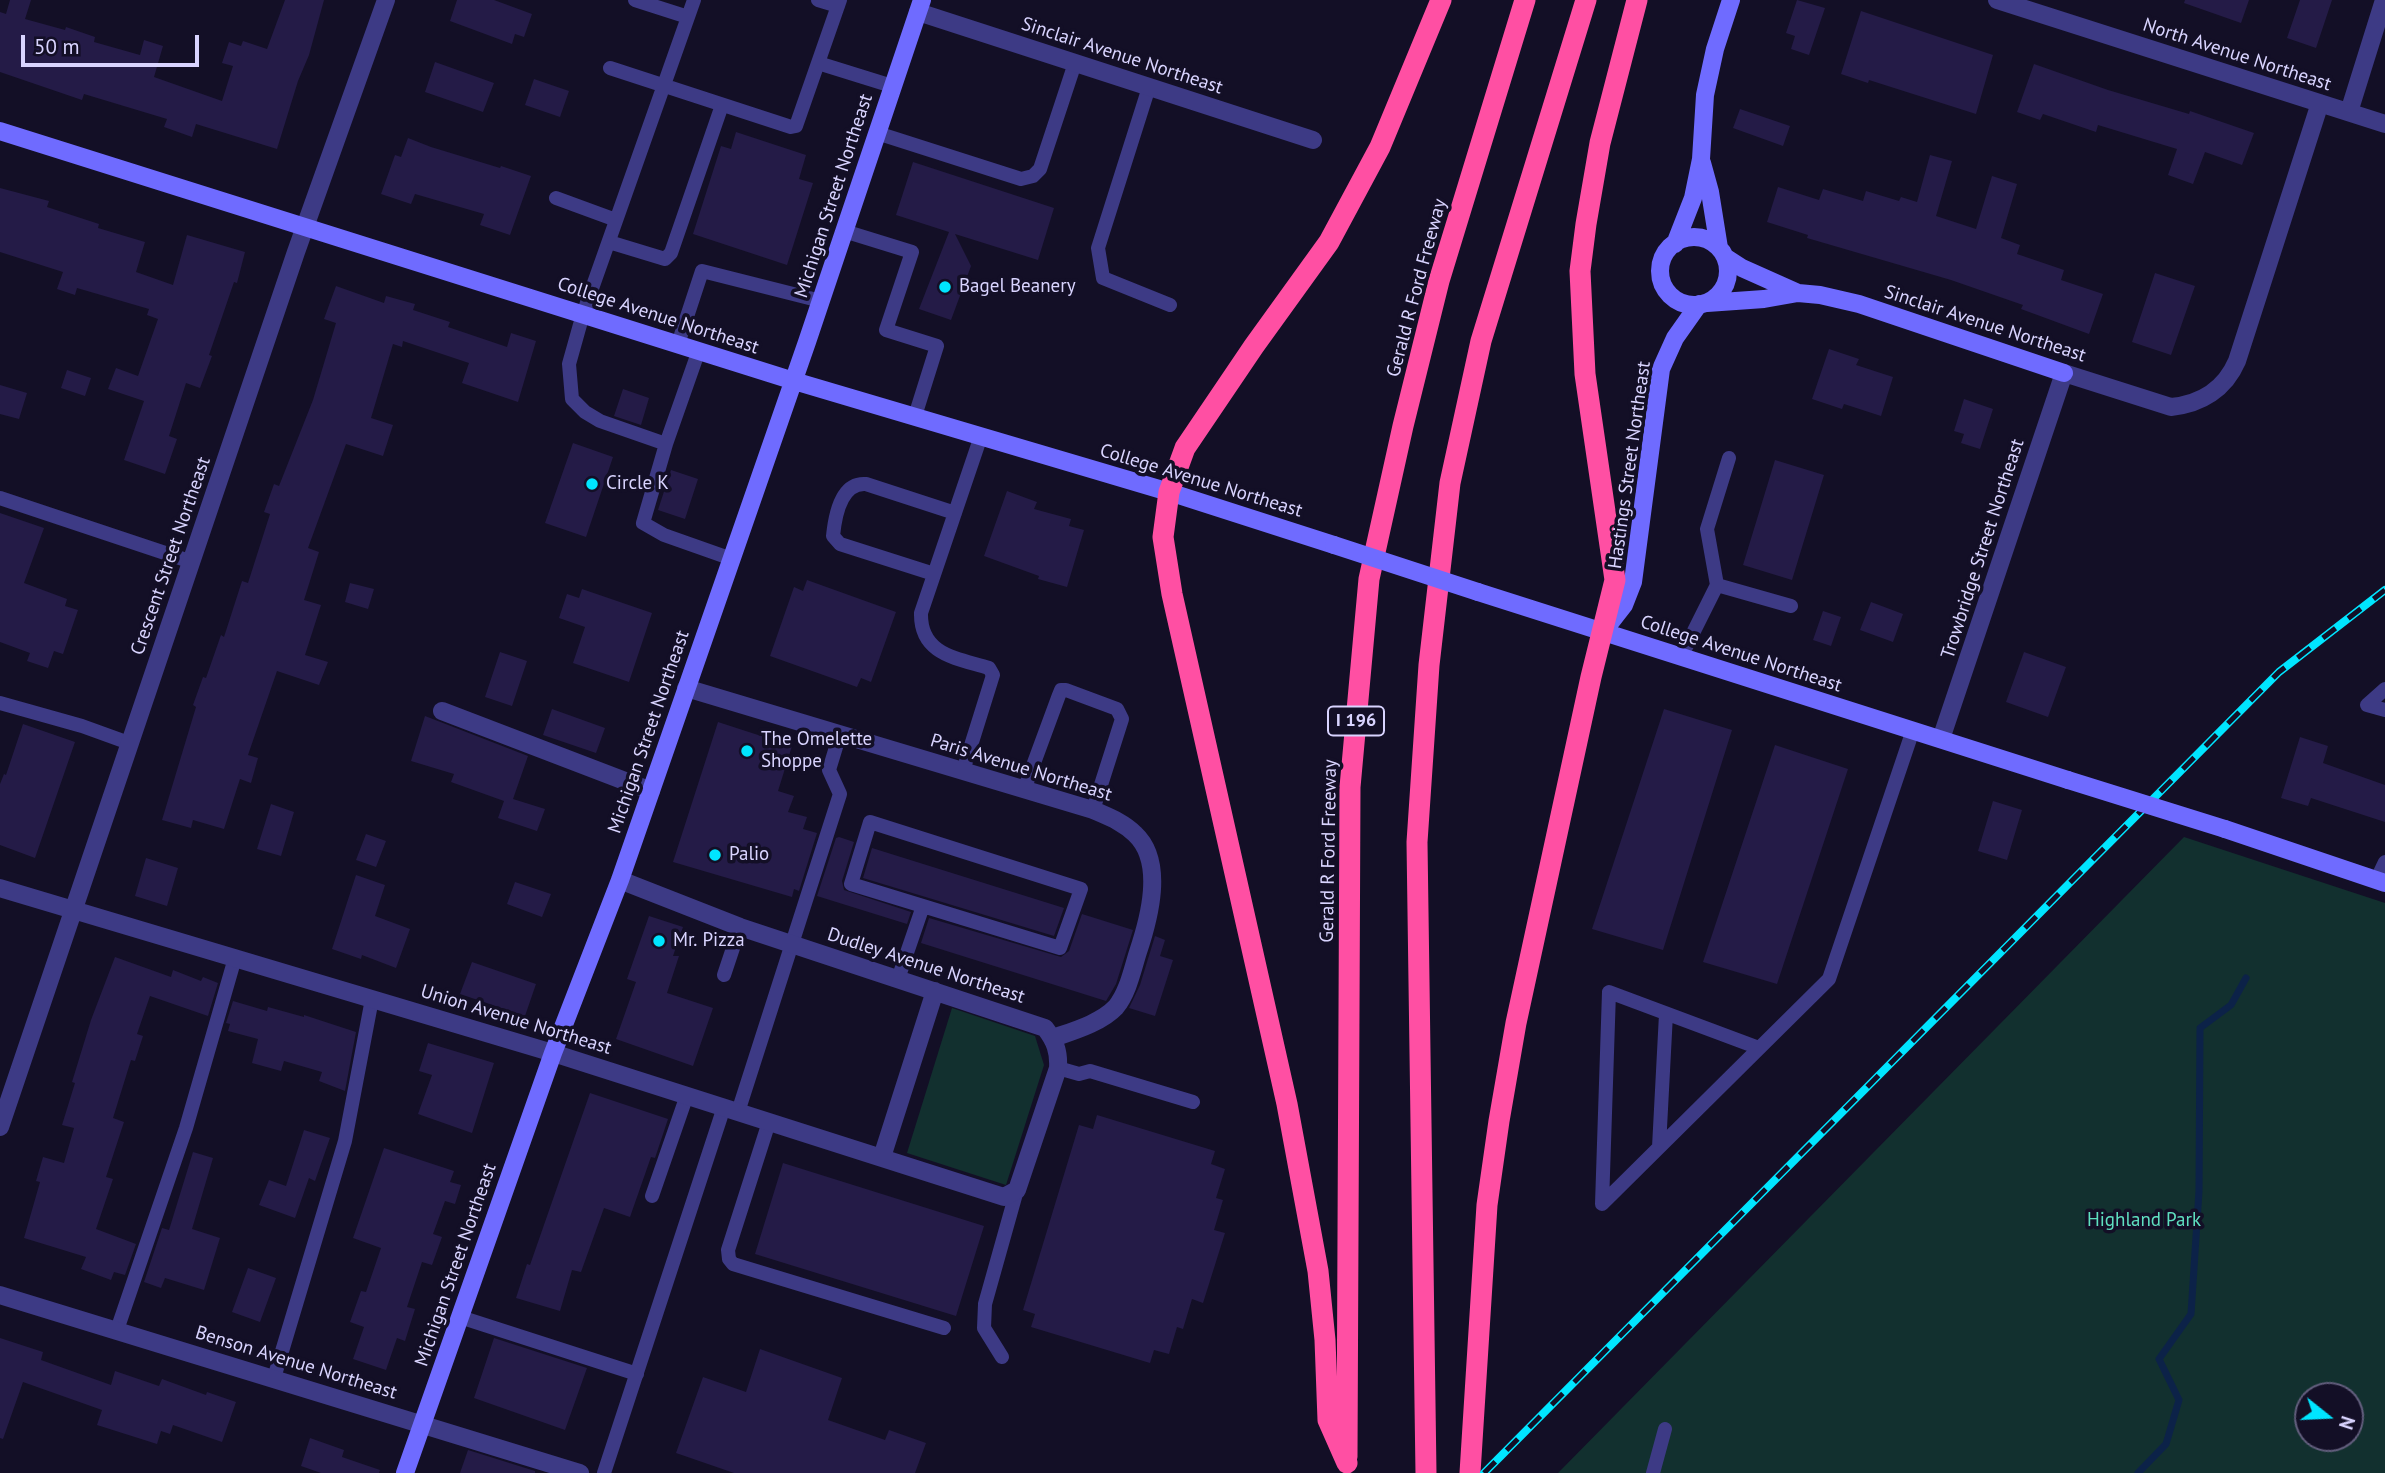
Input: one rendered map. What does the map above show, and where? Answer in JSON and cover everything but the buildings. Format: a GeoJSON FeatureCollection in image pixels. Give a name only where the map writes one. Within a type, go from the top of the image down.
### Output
{"type":"FeatureCollection","features":[{"type":"Feature","properties":{"kind":"highway"},"geometry":{"type":"LineString","coordinates":[[1347,1468],[1328,1420],[1325,1340],[1318,1271],[1287,1104],[1172,594],[1163,537],[1169,492],[1185,448],[1329,242],[1362,183],[1391,122],[1441,0]]}},
{"type":"Feature","properties":{"kind":"highway","name":"Gerald R Ford Freeway"},"geometry":{"type":"LineString","coordinates":[[1347,1468],[1350,787],[1369,579],[1439,281],[1525,0]]}},
{"type":"Feature","properties":{"kind":"highway"},"geometry":{"type":"LineString","coordinates":[[1426,1473],[1418,842],[1429,665],[1448,496],[1481,341],[1586,0]]}},
{"type":"Feature","properties":{"kind":"highway"},"geometry":{"type":"LineString","coordinates":[[1470,1473],[1487,1205],[1499,1121],[1514,1035],[1591,677],[1615,580],[1585,374],[1580,271],[1600,143],[1637,0]]}},
{"type":"Feature","properties":{"kind":"main road"},"geometry":{"type":"LineString","coordinates":[[1701,159],[1722,253],[1728,268],[1727,279],[1716,297],[1703,304],[1685,304],[1674,299],[1666,290],[1662,280],[1663,258],[1675,244],[1693,198],[1701,159],[1705,94],[1715,49],[1731,0]]}},
{"type":"Feature","properties":{"kind":"main road","name":"Michigan Street Northeast"},"geometry":{"type":"LineString","coordinates":[[405,1473],[553,1053],[620,880],[794,381],[920,6]]}},
{"type":"Feature","properties":{"kind":"main road","name":"College Avenue Northeast"},"geometry":{"type":"LineString","coordinates":[[0,131],[794,381],[1169,492],[2381,882]]}},
{"type":"Feature","properties":{"kind":"main road"},"geometry":{"type":"LineString","coordinates":[[1675,244],[1689,237],[1700,237],[1722,253]]}},
{"type":"Feature","properties":{"kind":"main road","name":"Sinclair Avenue Northeast"},"geometry":{"type":"LineString","coordinates":[[1722,253],[1742,268],[1798,293]]}},
{"type":"Feature","properties":{"kind":"main road","name":"Sinclair Avenue Northeast"},"geometry":{"type":"LineString","coordinates":[[1703,304],[1798,293],[1819,295],[1859,304],[2064,373]]}},
{"type":"Feature","properties":{"kind":"main road","name":"Hastings Street Northeast"},"geometry":{"type":"LineString","coordinates":[[1604,632],[1624,605],[1633,582],[1661,369],[1675,338],[1703,304]]}},
{"type":"Feature","properties":{"kind":"street","name":"Crescent Street Northeast"},"geometry":{"type":"LineString","coordinates":[[0,1128],[305,225],[386,0]]}},
{"type":"Feature","properties":{"kind":"street","name":"North Avenue Northeast"},"geometry":{"type":"LineString","coordinates":[[1997,0],[2385,124]]}},
{"type":"Feature","properties":{"kind":"street"},"geometry":{"type":"LineString","coordinates":[[2349,112],[2384,0]]}},
{"type":"Feature","properties":{"kind":"street","name":"Sinclair Avenue Northeast"},"geometry":{"type":"LineString","coordinates":[[920,6],[1075,62],[1314,140]]}},
{"type":"Feature","properties":{"kind":"street","name":"Sinclair Avenue Northeast"},"geometry":{"type":"LineString","coordinates":[[2064,373],[2171,407],[2186,405],[2215,393],[2232,374],[2320,103]]}},
{"type":"Feature","properties":{"kind":"street","name":"Trowbridge Street Northeast"},"geometry":{"type":"LineString","coordinates":[[1941,740],[2064,373]]}},
{"type":"Feature","properties":{"kind":"street","name":"Paris Avenue Northeast"},"geometry":{"type":"LineString","coordinates":[[686,688],[1093,810],[1120,821],[1138,835],[1149,856],[1152,882],[1149,917],[1125,993],[1114,1009],[1090,1023],[1053,1038]]}},
{"type":"Feature","properties":{"kind":"street"},"geometry":{"type":"LineString","coordinates":[[442,711],[651,791]]}},
{"type":"Feature","properties":{"kind":"street","name":"Dudley Avenue Northeast"},"geometry":{"type":"LineString","coordinates":[[620,880],[740,927],[1045,1028],[1053,1038]]}},
{"type":"Feature","properties":{"kind":"street","name":"Union Avenue Northeast"},"geometry":{"type":"LineString","coordinates":[[0,888],[553,1053],[1004,1197],[1017,1190]]}},
{"type":"Feature","properties":{"kind":"street"},"geometry":{"type":"LineString","coordinates":[[881,1157],[935,991]]}},
{"type":"Feature","properties":{"kind":"street"},"geometry":{"type":"LineString","coordinates":[[1017,1190],[1058,1068],[1059,1054],[1053,1038]]}},
{"type":"Feature","properties":{"kind":"street","name":"Benson Avenue Northeast"},"geometry":{"type":"LineString","coordinates":[[0,1294],[580,1473]]}},
{"type":"Feature","properties":{"kind":"lane"},"geometry":{"type":"LineString","coordinates":[[635,0],[688,17]]}},
{"type":"Feature","properties":{"kind":"lane"},"geometry":{"type":"LineString","coordinates":[[666,444],[600,421],[585,412],[572,399],[569,364],[583,314],[694,0]]}},
{"type":"Feature","properties":{"kind":"lane"},"geometry":{"type":"LineString","coordinates":[[610,68],[791,127],[796,126],[839,3],[818,0]]}},
{"type":"Feature","properties":{"kind":"lane"},"geometry":{"type":"LineString","coordinates":[[877,133],[1021,179],[1033,176],[1040,169],[1075,62]]}},
{"type":"Feature","properties":{"kind":"lane"},"geometry":{"type":"LineString","coordinates":[[818,63],[892,86]]}},
{"type":"Feature","properties":{"kind":"lane"},"geometry":{"type":"LineString","coordinates":[[1149,86],[1098,248],[1099,265],[1103,278],[1170,305]]}},
{"type":"Feature","properties":{"kind":"lane"},"geometry":{"type":"LineString","coordinates":[[609,242],[665,259],[671,253],[722,104]]}},
{"type":"Feature","properties":{"kind":"lane"},"geometry":{"type":"LineString","coordinates":[[556,198],[616,220]]}},
{"type":"Feature","properties":{"kind":"lane"},"geometry":{"type":"LineString","coordinates":[[844,231],[912,252],[887,330],[937,346],[915,416]]}},
{"type":"Feature","properties":{"kind":"lane"},"geometry":{"type":"LineString","coordinates":[[678,344],[702,271],[821,301]]}},
{"type":"Feature","properties":{"kind":"lane"},"geometry":{"type":"LineString","coordinates":[[699,350],[666,444],[643,523],[664,535],[732,559]]}},
{"type":"Feature","properties":{"kind":"lane"},"geometry":{"type":"LineString","coordinates":[[962,771],[993,675],[989,668],[934,649],[927,641],[921,613],[981,436]]}},
{"type":"Feature","properties":{"kind":"lane"},"geometry":{"type":"LineString","coordinates":[[1681,657],[1717,584],[1707,529],[1729,458]]}},
{"type":"Feature","properties":{"kind":"lane"},"geometry":{"type":"LineString","coordinates":[[934,574],[840,544],[833,536],[839,508],[849,488],[856,483],[955,513]]}},
{"type":"Feature","properties":{"kind":"lane"},"geometry":{"type":"LineString","coordinates":[[0,498],[192,562]]}},
{"type":"Feature","properties":{"kind":"lane"},"geometry":{"type":"LineString","coordinates":[[1717,584],[1791,606]]}},
{"type":"Feature","properties":{"kind":"lane"},"geometry":{"type":"LineString","coordinates":[[2385,689],[2367,705],[2385,710]]}},
{"type":"Feature","properties":{"kind":"lane"},"geometry":{"type":"LineString","coordinates":[[1024,790],[1061,690],[1066,690],[1116,709],[1122,719],[1093,810]]}},
{"type":"Feature","properties":{"kind":"lane"},"geometry":{"type":"LineString","coordinates":[[0,703],[82,726],[129,743]]}},
{"type":"Feature","properties":{"kind":"lane"},"geometry":{"type":"LineString","coordinates":[[1759,1048],[1609,992],[1602,1204],[1829,979],[1913,730]]}},
{"type":"Feature","properties":{"kind":"lane"},"geometry":{"type":"LineString","coordinates":[[604,1473],[840,794],[829,770],[841,734]]}},
{"type":"Feature","properties":{"kind":"lane"},"geometry":{"type":"LineString","coordinates":[[870,822],[1081,889],[1060,948],[923,906],[851,884],[870,822]]}},
{"type":"Feature","properties":{"kind":"lane"},"geometry":{"type":"LineString","coordinates":[[2381,882],[2385,862]]}},
{"type":"Feature","properties":{"kind":"lane"},"geometry":{"type":"LineString","coordinates":[[898,979],[923,906]]}},
{"type":"Feature","properties":{"kind":"lane"},"geometry":{"type":"LineString","coordinates":[[724,975],[740,927]]}},
{"type":"Feature","properties":{"kind":"lane"},"geometry":{"type":"LineString","coordinates":[[117,1330],[182,1139],[235,958]]}},
{"type":"Feature","properties":{"kind":"lane"},"geometry":{"type":"LineString","coordinates":[[274,1378],[345,1141],[372,999]]}},
{"type":"Feature","properties":{"kind":"lane"},"geometry":{"type":"LineString","coordinates":[[1659,1147],[1666,1014]]}},
{"type":"Feature","properties":{"kind":"lane"},"geometry":{"type":"LineString","coordinates":[[1058,1068],[1079,1074],[1090,1071],[1193,1101]]}},
{"type":"Feature","properties":{"kind":"lane"},"geometry":{"type":"LineString","coordinates":[[652,1196],[687,1096]]}},
{"type":"Feature","properties":{"kind":"lane"},"geometry":{"type":"LineString","coordinates":[[769,1122],[728,1250],[733,1264],[944,1328]]}},
{"type":"Feature","properties":{"kind":"lane"},"geometry":{"type":"LineString","coordinates":[[1002,1357],[984,1328],[985,1304],[1017,1190]]}},
{"type":"Feature","properties":{"kind":"lane"},"geometry":{"type":"LineString","coordinates":[[460,1317],[637,1374]]}},
{"type":"Feature","properties":{"kind":"lane"},"geometry":{"type":"LineString","coordinates":[[1653,1473],[1665,1429]]}},
{"type":"Feature","properties":{"kind":"green space","name":"Highland Park"},"geometry":{"type":"Polygon","coordinates":[[[2184,837],[2385,903],[2385,1473],[1558,1473],[2184,837]]]}},
{"type":"Feature","properties":{"kind":"green space"},"geometry":{"type":"Polygon","coordinates":[[[952,1008],[1035,1036],[1044,1065],[1006,1185],[907,1153],[952,1008]]]}},
{"type":"Feature","properties":{"kind":"waterway"},"geometry":{"type":"LineString","coordinates":[[2138,1473],[2166,1444],[2179,1400],[2159,1359],[2191,1314],[2199,1191],[2200,1028],[2231,1005],[2246,978]]}},
{"type":"Feature","properties":{"kind":"railway"},"geometry":{"type":"LineString","coordinates":[[1484,1473],[2279,672],[2385,590]]}},
{"type":"Feature","properties":{"kind":"place","name":"Bagel Beanery"},"geometry":{"type":"Point","coordinates":[945,287]}},
{"type":"Feature","properties":{"kind":"place","name":"Circle K"},"geometry":{"type":"Point","coordinates":[592,484]}},
{"type":"Feature","properties":{"kind":"place","name":"The Omelette Shoppe"},"geometry":{"type":"Point","coordinates":[747,751]}},
{"type":"Feature","properties":{"kind":"place","name":"Palio"},"geometry":{"type":"Point","coordinates":[715,855]}},
{"type":"Feature","properties":{"kind":"place","name":"Mr. Pizza"},"geometry":{"type":"Point","coordinates":[659,941]}}]}
